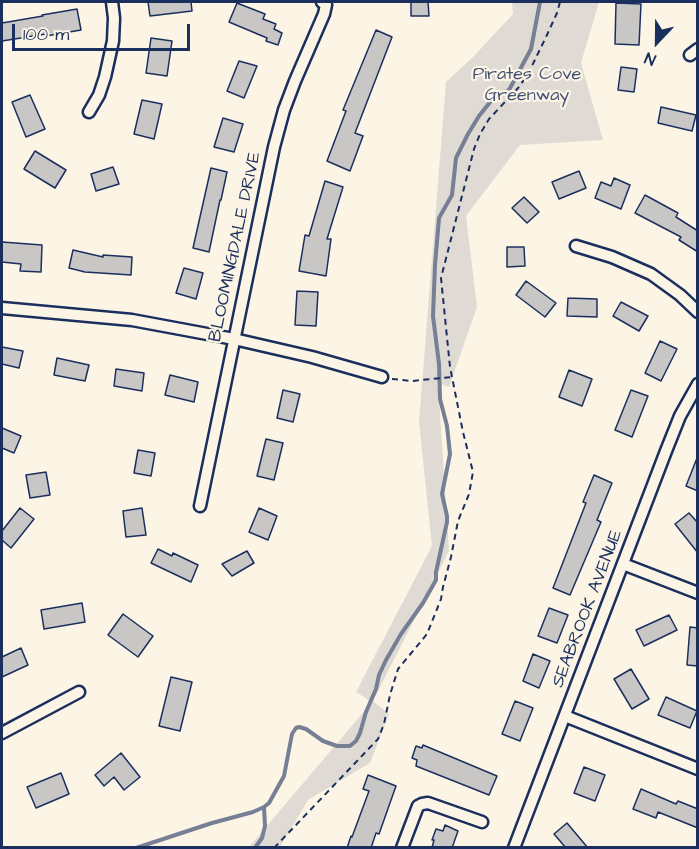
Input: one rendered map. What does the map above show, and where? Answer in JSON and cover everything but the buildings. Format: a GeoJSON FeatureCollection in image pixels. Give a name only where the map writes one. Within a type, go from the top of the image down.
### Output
{"type":"FeatureCollection","features":[{"type":"Feature","properties":{"kind":"street"},"geometry":{"type":"LineString","coordinates":[[89,112],[99,95],[113,41],[112,2]]}},
{"type":"Feature","properties":{"kind":"street","name":"BLOOMINGDALE DRIVE"},"geometry":{"type":"LineString","coordinates":[[200,507],[274,147],[284,110],[324,14],[326,5],[322,2]]}},
{"type":"Feature","properties":{"kind":"street"},"geometry":{"type":"LineString","coordinates":[[576,246],[612,257],[651,274],[680,295],[698,312]]}},
{"type":"Feature","properties":{"kind":"street"},"geometry":{"type":"LineString","coordinates":[[2,308],[132,320],[234,339],[312,357],[382,377]]}},
{"type":"Feature","properties":{"kind":"street","name":"SEABROOK AVENUE"},"geometry":{"type":"LineString","coordinates":[[514,848],[680,416],[698,384]]}},
{"type":"Feature","properties":{"kind":"street"},"geometry":{"type":"LineString","coordinates":[[623,564],[698,593]]}},
{"type":"Feature","properties":{"kind":"street"},"geometry":{"type":"LineString","coordinates":[[2,732],[79,692]]}},
{"type":"Feature","properties":{"kind":"street"},"geometry":{"type":"LineString","coordinates":[[565,716],[698,769]]}},
{"type":"Feature","properties":{"kind":"street"},"geometry":{"type":"LineString","coordinates":[[402,848],[418,806],[422,804],[428,803],[482,822]]}},
{"type":"Feature","properties":{"kind":"path"},"geometry":{"type":"LineString","coordinates":[[274,848],[378,739],[398,669],[427,634],[441,599],[458,521],[469,495],[473,472],[450,368],[441,278],[474,149],[480,134],[489,119],[519,87],[529,72],[560,2]]}},
{"type":"Feature","properties":{"kind":"path"},"geometry":{"type":"LineString","coordinates":[[382,377],[412,381],[452,377]]}},
{"type":"Feature","properties":{"kind":"green space","name":"Pirates Cove Greenway"},"geometry":{"type":"Polygon","coordinates":[[[512,2],[599,2],[581,63],[603,140],[520,145],[466,216],[477,307],[449,387],[438,383],[449,551],[373,701],[389,714],[370,763],[308,800],[280,847],[249,847],[372,702],[356,692],[432,546],[419,422],[446,82],[513,14],[512,2]]]}},
{"type":"Feature","properties":{"kind":"waterway"},"geometry":{"type":"LineString","coordinates":[[136,848],[264,807],[269,803],[284,776],[292,734],[296,728],[306,729],[323,741],[337,746],[350,746],[356,741],[386,660],[436,580],[447,522],[442,494],[450,454],[447,426],[440,399],[439,364],[433,316],[439,218],[452,195],[456,158],[468,134],[495,96],[509,90],[531,49],[540,2]]}},
{"type":"Feature","properties":{"kind":"waterway"},"geometry":{"type":"LineString","coordinates":[[255,848],[262,838],[265,826],[264,807]]}}]}
